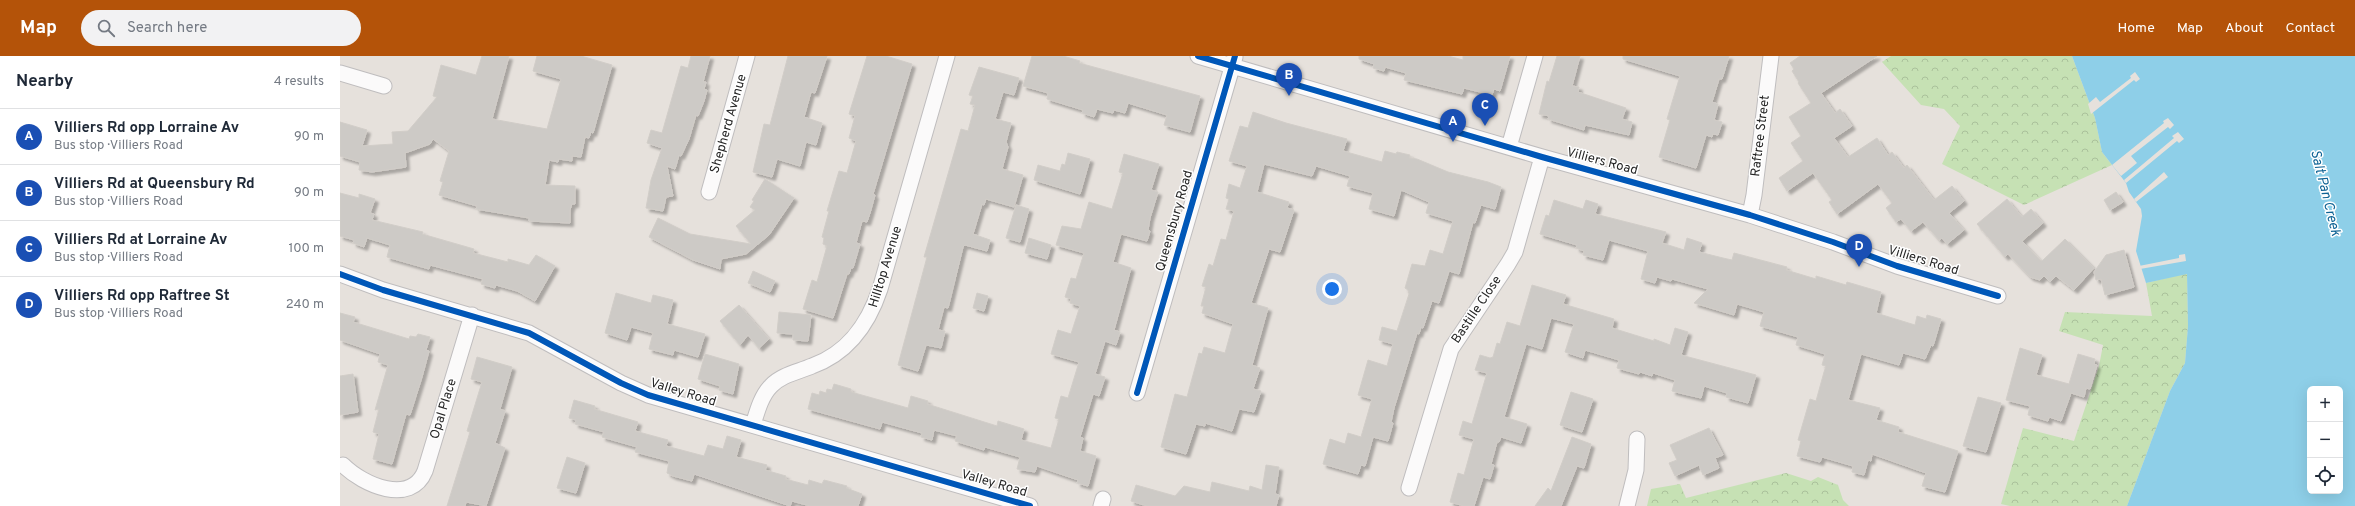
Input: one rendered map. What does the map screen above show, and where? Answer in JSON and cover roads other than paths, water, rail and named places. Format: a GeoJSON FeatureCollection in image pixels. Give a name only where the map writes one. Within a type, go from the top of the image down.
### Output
{"type":"FeatureCollection","features":[{"type":"Feature","properties":{"kind":"street","name":"Shepherd Avenue"},"geometry":{"type":"LineString","coordinates":[[709,192],[747,56]]}},
{"type":"Feature","properties":{"kind":"street","name":"Hilltop Avenue"},"geometry":{"type":"LineString","coordinates":[[753,425],[764,396],[770,386],[780,379],[837,354],[860,332],[868,319],[880,289],[947,56]]}},
{"type":"Feature","properties":{"kind":"street","name":"Villiers Road"},"geometry":{"type":"LineString","coordinates":[[1198,56],[1233,61],[1542,157],[1750,215],[1833,242],[1897,266],[1998,296]]}},
{"type":"Feature","properties":{"kind":"street"},"geometry":{"type":"LineString","coordinates":[[1509,147],[1535,56]]}},
{"type":"Feature","properties":{"kind":"street","name":"Raftree Street"},"geometry":{"type":"LineString","coordinates":[[1750,215],[1754,195],[1770,56]]}},
{"type":"Feature","properties":{"kind":"street","name":"Queensbury Road"},"geometry":{"type":"LineString","coordinates":[[1137,393],[1233,61]]}},
{"type":"Feature","properties":{"kind":"street"},"geometry":{"type":"LineString","coordinates":[[340,73],[384,86]]}},
{"type":"Feature","properties":{"kind":"street","name":"Bastille Close"},"geometry":{"type":"LineString","coordinates":[[1409,488],[1451,349],[1512,258],[1542,157]]}},
{"type":"Feature","properties":{"kind":"street","name":"Valley Road"},"geometry":{"type":"LineString","coordinates":[[340,274],[383,290],[515,328],[544,340],[634,389],[1030,506]]}},
{"type":"Feature","properties":{"kind":"street","name":"Opal Place"},"geometry":{"type":"LineString","coordinates":[[343,465],[363,482],[402,499],[419,484],[423,477],[472,315]]}},
{"type":"Feature","properties":{"kind":"street"},"geometry":{"type":"LineString","coordinates":[[1627,506],[1636,470],[1638,439]]}},
{"type":"Feature","properties":{"kind":"water","name":"Salt Pan Creek"},"geometry":{"type":"Polygon","coordinates":[[[2072,56],[2355,56],[2355,506],[2127,506],[2170,391],[2185,363],[2188,326],[2187,274],[2146,283],[2136,251],[2142,216],[2141,209],[2129,192],[2126,183],[2102,152],[2095,118],[2072,56]]]}},
{"type":"Feature","properties":{"kind":"place","name":"Villiers Rd at Queensbury Rd"},"geometry":{"type":"Point","coordinates":[1289,96]}},
{"type":"Feature","properties":{"kind":"place","name":"Villiers Rd at Lorraine Av"},"geometry":{"type":"Point","coordinates":[1485,126]}},
{"type":"Feature","properties":{"kind":"place","name":"Villiers Rd opp Lorraine Av"},"geometry":{"type":"Point","coordinates":[1453,142]}},
{"type":"Feature","properties":{"kind":"place","name":"Villiers Rd opp Raftree St"},"geometry":{"type":"Point","coordinates":[1859,267]}}]}
